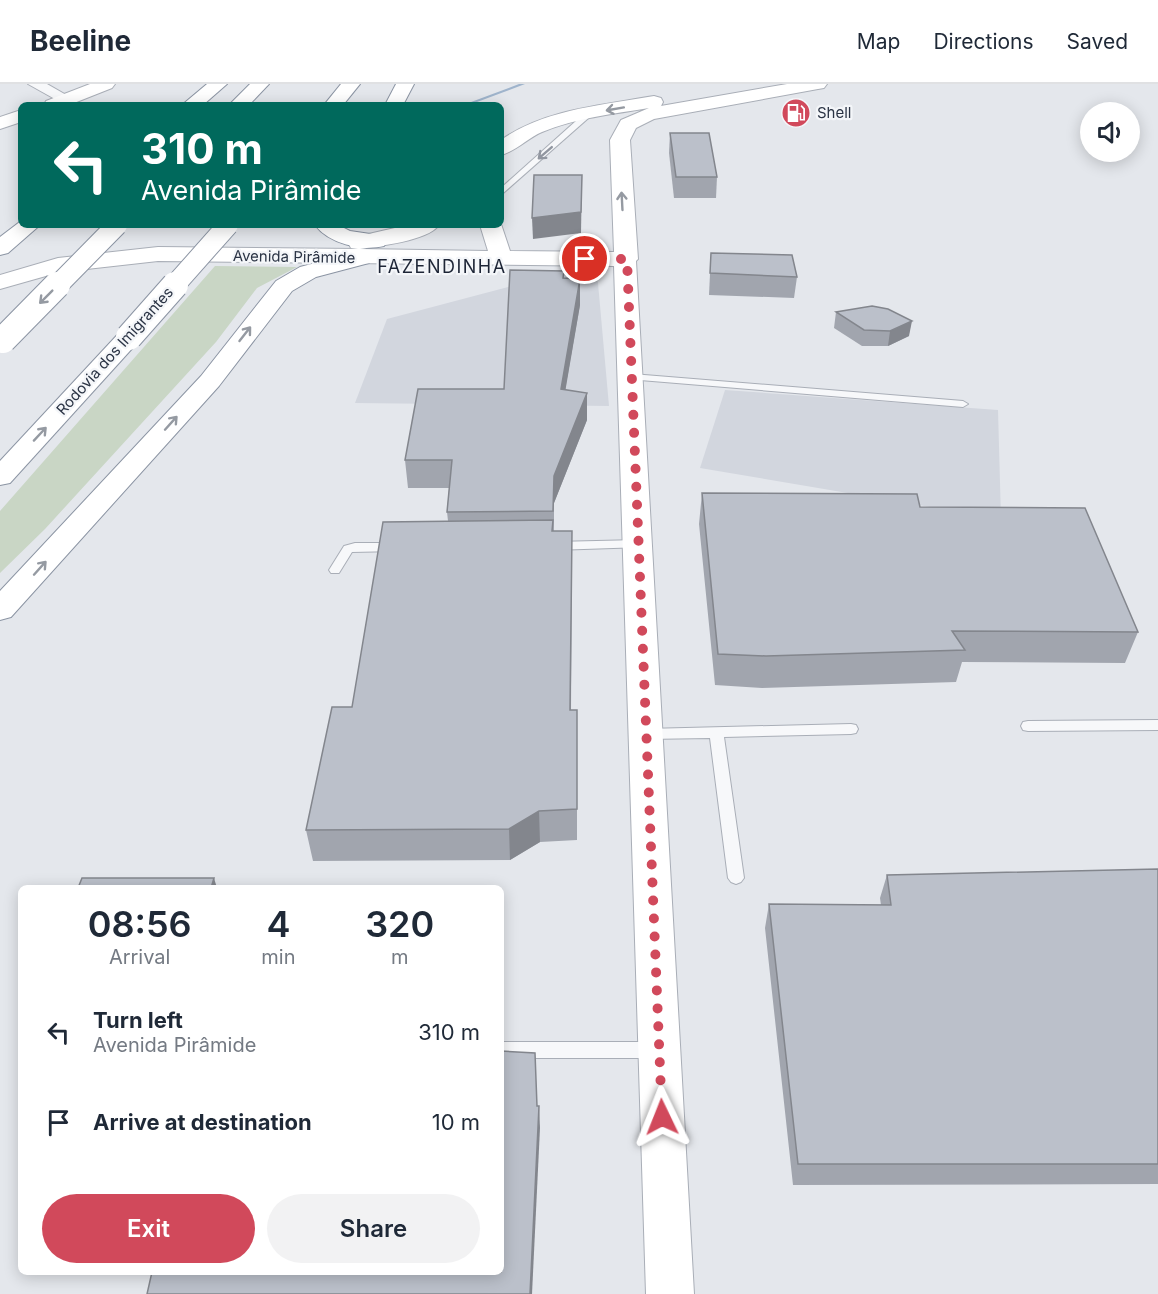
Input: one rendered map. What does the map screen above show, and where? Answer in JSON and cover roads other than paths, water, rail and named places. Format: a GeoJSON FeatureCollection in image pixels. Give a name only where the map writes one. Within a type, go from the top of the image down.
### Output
{"type":"FeatureCollection","features":[{"type":"Feature","properties":{"kind":"main road"},"geometry":{"type":"LineString","coordinates":[[60,102],[106,84]]}},
{"type":"Feature","properties":{"kind":"main road"},"geometry":{"type":"LineString","coordinates":[[195,102],[218,84]]}},
{"type":"Feature","properties":{"kind":"main road"},"geometry":{"type":"LineString","coordinates":[[241,102],[260,84]]}},
{"type":"Feature","properties":{"kind":"main road"},"geometry":{"type":"LineString","coordinates":[[336,102],[351,84]]}},
{"type":"Feature","properties":{"kind":"main road"},"geometry":{"type":"LineString","coordinates":[[396,102],[405,84]]}},
{"type":"Feature","properties":{"kind":"main road"},"geometry":{"type":"LineString","coordinates":[[504,147],[524,134],[575,120],[756,84]]}},
{"type":"Feature","properties":{"kind":"main road"},"geometry":{"type":"LineString","coordinates":[[670,1294],[627,259],[620,140],[628,124],[649,114],[818,84]]}},
{"type":"Feature","properties":{"kind":"main road"},"geometry":{"type":"LineString","coordinates":[[0,123],[18,117]]}},
{"type":"Feature","properties":{"kind":"main road"},"geometry":{"type":"LineString","coordinates":[[575,120],[620,140]]}},
{"type":"Feature","properties":{"kind":"main road"},"geometry":{"type":"LineString","coordinates":[[0,248],[25,228]]}},
{"type":"Feature","properties":{"kind":"main road"},"geometry":{"type":"LineString","coordinates":[[2,342],[114,228]]}},
{"type":"Feature","properties":{"kind":"main road","name":"Rodovia dos Imigrantes"},"geometry":{"type":"LineString","coordinates":[[0,477],[225,228]]}},
{"type":"Feature","properties":{"kind":"main road"},"geometry":{"type":"LineString","coordinates":[[329,228],[334,233],[368,249]]}},
{"type":"Feature","properties":{"kind":"main road","name":"Avenida Pirâmide"},"geometry":{"type":"LineString","coordinates":[[0,282],[58,265],[129,256],[368,249],[420,228]]}},
{"type":"Feature","properties":{"kind":"main road"},"geometry":{"type":"LineString","coordinates":[[491,228],[501,258]]}},
{"type":"Feature","properties":{"kind":"main road","name":"Avenida Pirâmide"},"geometry":{"type":"LineString","coordinates":[[0,266],[52,251],[108,243],[181,241],[311,245],[501,258],[627,259]]}},
{"type":"Feature","properties":{"kind":"main road"},"geometry":{"type":"LineString","coordinates":[[0,610],[210,381],[280,290],[290,281],[308,272],[368,249]]}},
{"type":"Feature","properties":{"kind":"street"},"geometry":{"type":"LineString","coordinates":[[35,84],[60,102]]}},
{"type":"Feature","properties":{"kind":"lane"},"geometry":{"type":"LineString","coordinates":[[504,189],[575,120]]}},
{"type":"Feature","properties":{"kind":"lane"},"geometry":{"type":"LineString","coordinates":[[632,377],[963,404]]}},
{"type":"Feature","properties":{"kind":"lane"},"geometry":{"type":"LineString","coordinates":[[543,546],[639,544]]}},
{"type":"Feature","properties":{"kind":"lane"},"geometry":{"type":"LineString","coordinates":[[335,570],[348,549],[414,547]]}},
{"type":"Feature","properties":{"kind":"lane"},"geometry":{"type":"LineString","coordinates":[[1028,726],[1158,725]]}},
{"type":"Feature","properties":{"kind":"lane"},"geometry":{"type":"LineString","coordinates":[[646,734],[851,729]]}},
{"type":"Feature","properties":{"kind":"lane"},"geometry":{"type":"LineString","coordinates":[[716,732],[736,878]]}},
{"type":"Feature","properties":{"kind":"lane"},"geometry":{"type":"LineString","coordinates":[[504,1050],[621,1048],[660,1051]]}},
{"type":"Feature","properties":{"kind":"waterway"},"geometry":{"type":"LineString","coordinates":[[473,102],[523,84]]}},
{"type":"Feature","properties":{"kind":"place","name":"Shell"},"geometry":{"type":"Point","coordinates":[796,113]}},
{"type":"Feature","properties":{"kind":"district","name":"FAZENDINHA"},"geometry":{"type":"Point","coordinates":[442,267]}}]}
